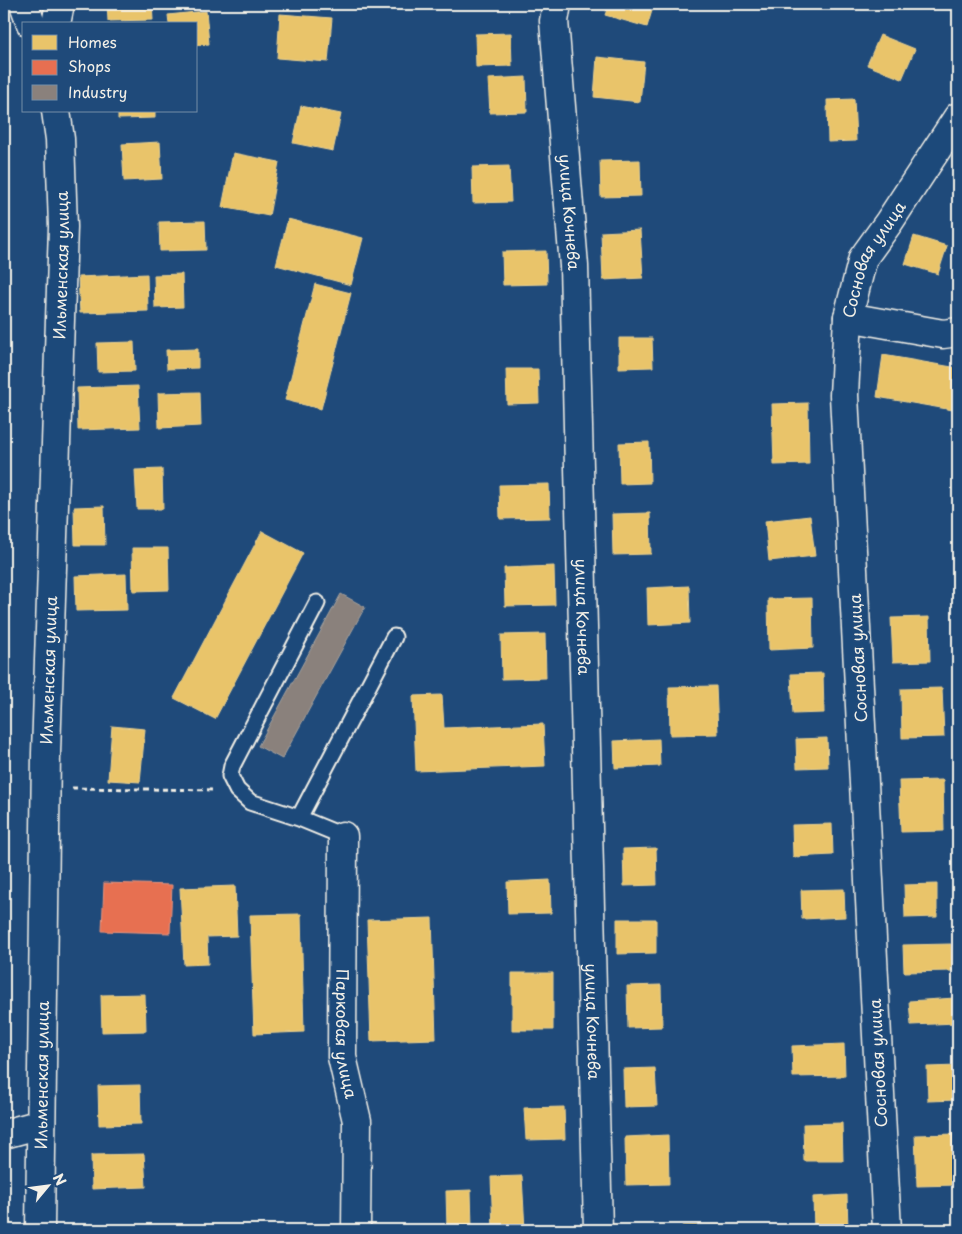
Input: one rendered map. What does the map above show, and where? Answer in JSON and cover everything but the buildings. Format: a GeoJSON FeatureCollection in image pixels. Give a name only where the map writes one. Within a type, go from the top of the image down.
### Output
{"type":"FeatureCollection","features":[{"type":"Feature","properties":{"kind":"street"},"geometry":{"type":"LineString","coordinates":[[24,4],[31,22]]}},
{"type":"Feature","properties":{"kind":"street"},"geometry":{"type":"LineString","coordinates":[[56,22],[60,4]]}},
{"type":"Feature","properties":{"kind":"street","name":"улица Кочнева"},"geometry":{"type":"LineString","coordinates":[[557,4],[554,21],[574,266],[598,1230]]}},
{"type":"Feature","properties":{"kind":"street","name":"Ильменская улица"},"geometry":{"type":"LineString","coordinates":[[40,1230],[46,788],[63,227],[60,139],[56,112]]}},
{"type":"Feature","properties":{"kind":"street","name":"Сосновая улица"},"geometry":{"type":"LineString","coordinates":[[887,1230],[844,395],[848,317],[863,258],[958,117]]}},
{"type":"Feature","properties":{"kind":"street"},"geometry":{"type":"LineString","coordinates":[[848,317],[943,334],[958,332]]}},
{"type":"Feature","properties":{"kind":"street","name":"Парковая улица"},"geometry":{"type":"LineString","coordinates":[[343,836],[342,1058],[357,1121],[356,1230]]}},
{"type":"Feature","properties":{"kind":"street"},"geometry":{"type":"LineString","coordinates":[[4,1134],[41,1124]]}},
{"type":"Feature","properties":{"kind":"lane"},"geometry":{"type":"LineString","coordinates":[[317,603],[232,766],[230,776],[237,790],[250,802],[299,818],[343,836]]}},
{"type":"Feature","properties":{"kind":"lane"},"geometry":{"type":"LineString","coordinates":[[299,818],[394,637]]}},
{"type":"Feature","properties":{"kind":"path"},"geometry":{"type":"LineString","coordinates":[[46,788],[237,790]]}}]}
